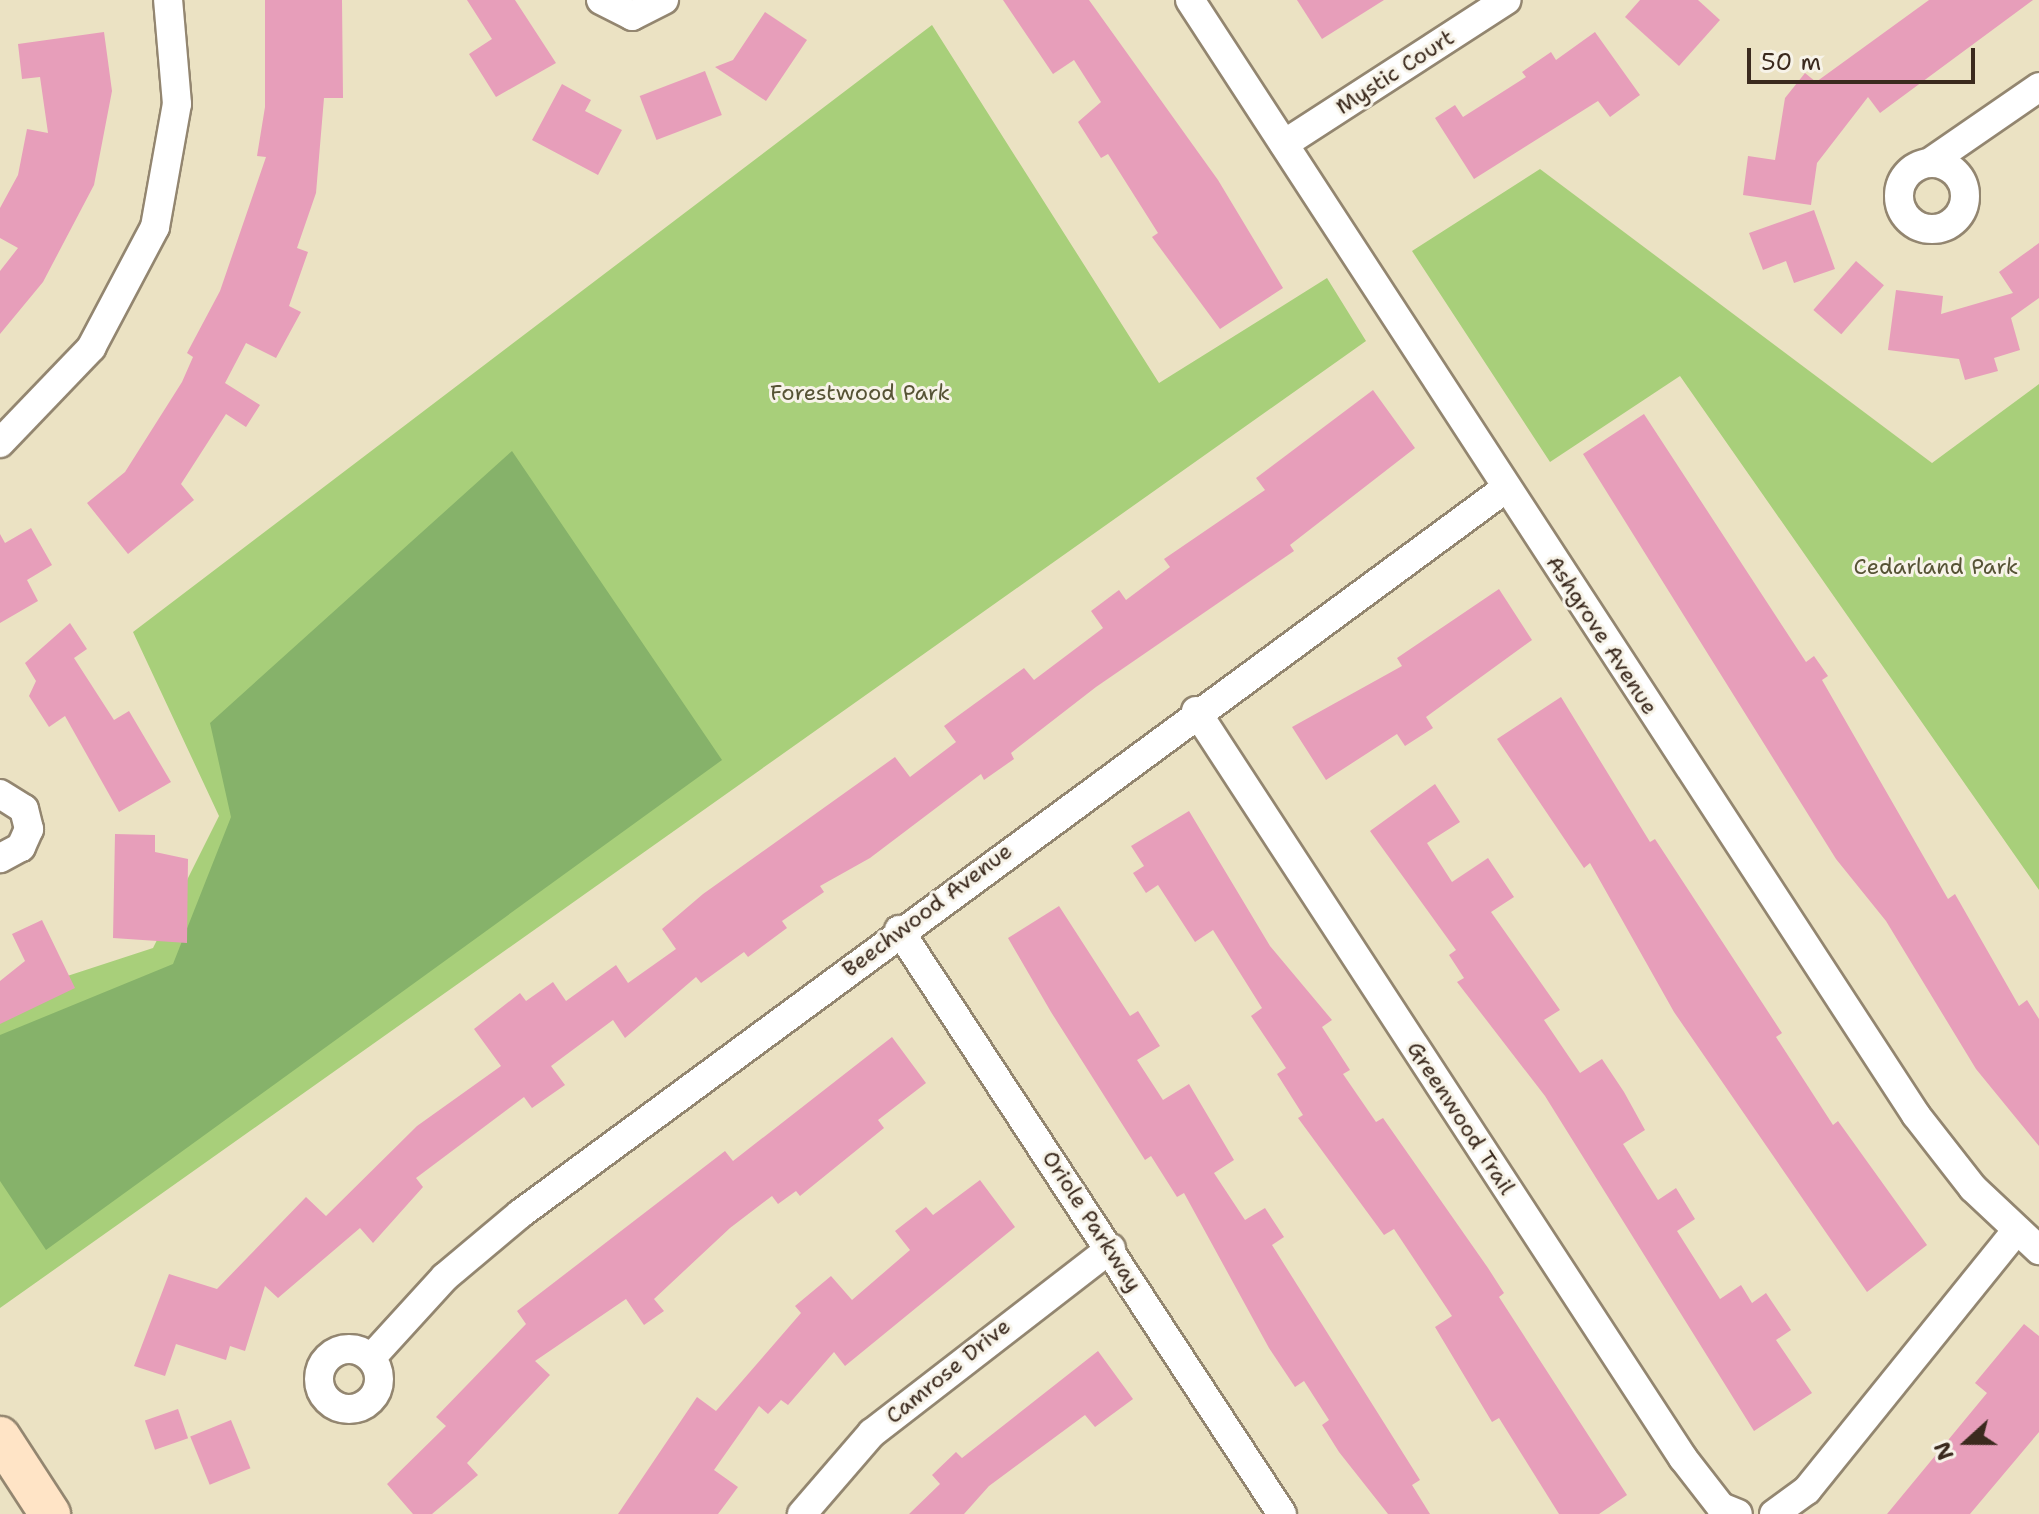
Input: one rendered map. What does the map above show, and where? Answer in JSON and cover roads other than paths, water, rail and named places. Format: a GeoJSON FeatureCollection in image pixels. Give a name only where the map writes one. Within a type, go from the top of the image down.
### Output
{"type":"FeatureCollection","features":[{"type":"Feature","properties":{"kind":"main road"},"geometry":{"type":"LineString","coordinates":[[0,1437],[50,1514]]}},
{"type":"Feature","properties":{"kind":"street"},"geometry":{"type":"LineString","coordinates":[[0,443],[91,348],[155,227],[177,104],[168,0]]}},
{"type":"Feature","properties":{"kind":"street"},"geometry":{"type":"LineString","coordinates":[[601,0],[632,16],[664,0]]}},
{"type":"Feature","properties":{"kind":"street","name":"Ashgrove Avenue"},"geometry":{"type":"LineString","coordinates":[[1190,0],[1916,1115],[2016,1231],[2039,1250]]}},
{"type":"Feature","properties":{"kind":"street","name":"Mystic Court"},"geometry":{"type":"LineString","coordinates":[[1284,144],[1507,0]]}},
{"type":"Feature","properties":{"kind":"street"},"geometry":{"type":"LineString","coordinates":[[1929,163],[2039,87]]}},
{"type":"Feature","properties":{"kind":"street","name":"Beechwood Avenue"},"geometry":{"type":"LineString","coordinates":[[371,1358],[501,1229],[1196,711],[1506,488]]}},
{"type":"Feature","properties":{"kind":"street","name":"Greenwood Trail"},"geometry":{"type":"LineString","coordinates":[[1196,711],[1683,1458],[1721,1507],[1738,1514]]}},
{"type":"Feature","properties":{"kind":"street"},"geometry":{"type":"LineString","coordinates":[[0,794],[24,809],[29,829],[21,847],[0,858]]}},
{"type":"Feature","properties":{"kind":"street","name":"Oriole Parkway"},"geometry":{"type":"LineString","coordinates":[[899,930],[1111,1248],[1282,1514]]}},
{"type":"Feature","properties":{"kind":"street"},"geometry":{"type":"LineString","coordinates":[[1774,1514],[1807,1490],[2016,1231]]}},
{"type":"Feature","properties":{"kind":"street","name":"Camrose Drive"},"geometry":{"type":"LineString","coordinates":[[802,1514],[872,1433],[1111,1248]]}},
{"type":"Feature","properties":{"kind":"park label","name":"Forestwood Park"},"geometry":{"type":"Point","coordinates":[860,393]}},
{"type":"Feature","properties":{"kind":"park label","name":"Cedarland Park"},"geometry":{"type":"Point","coordinates":[1936,567]}}]}
